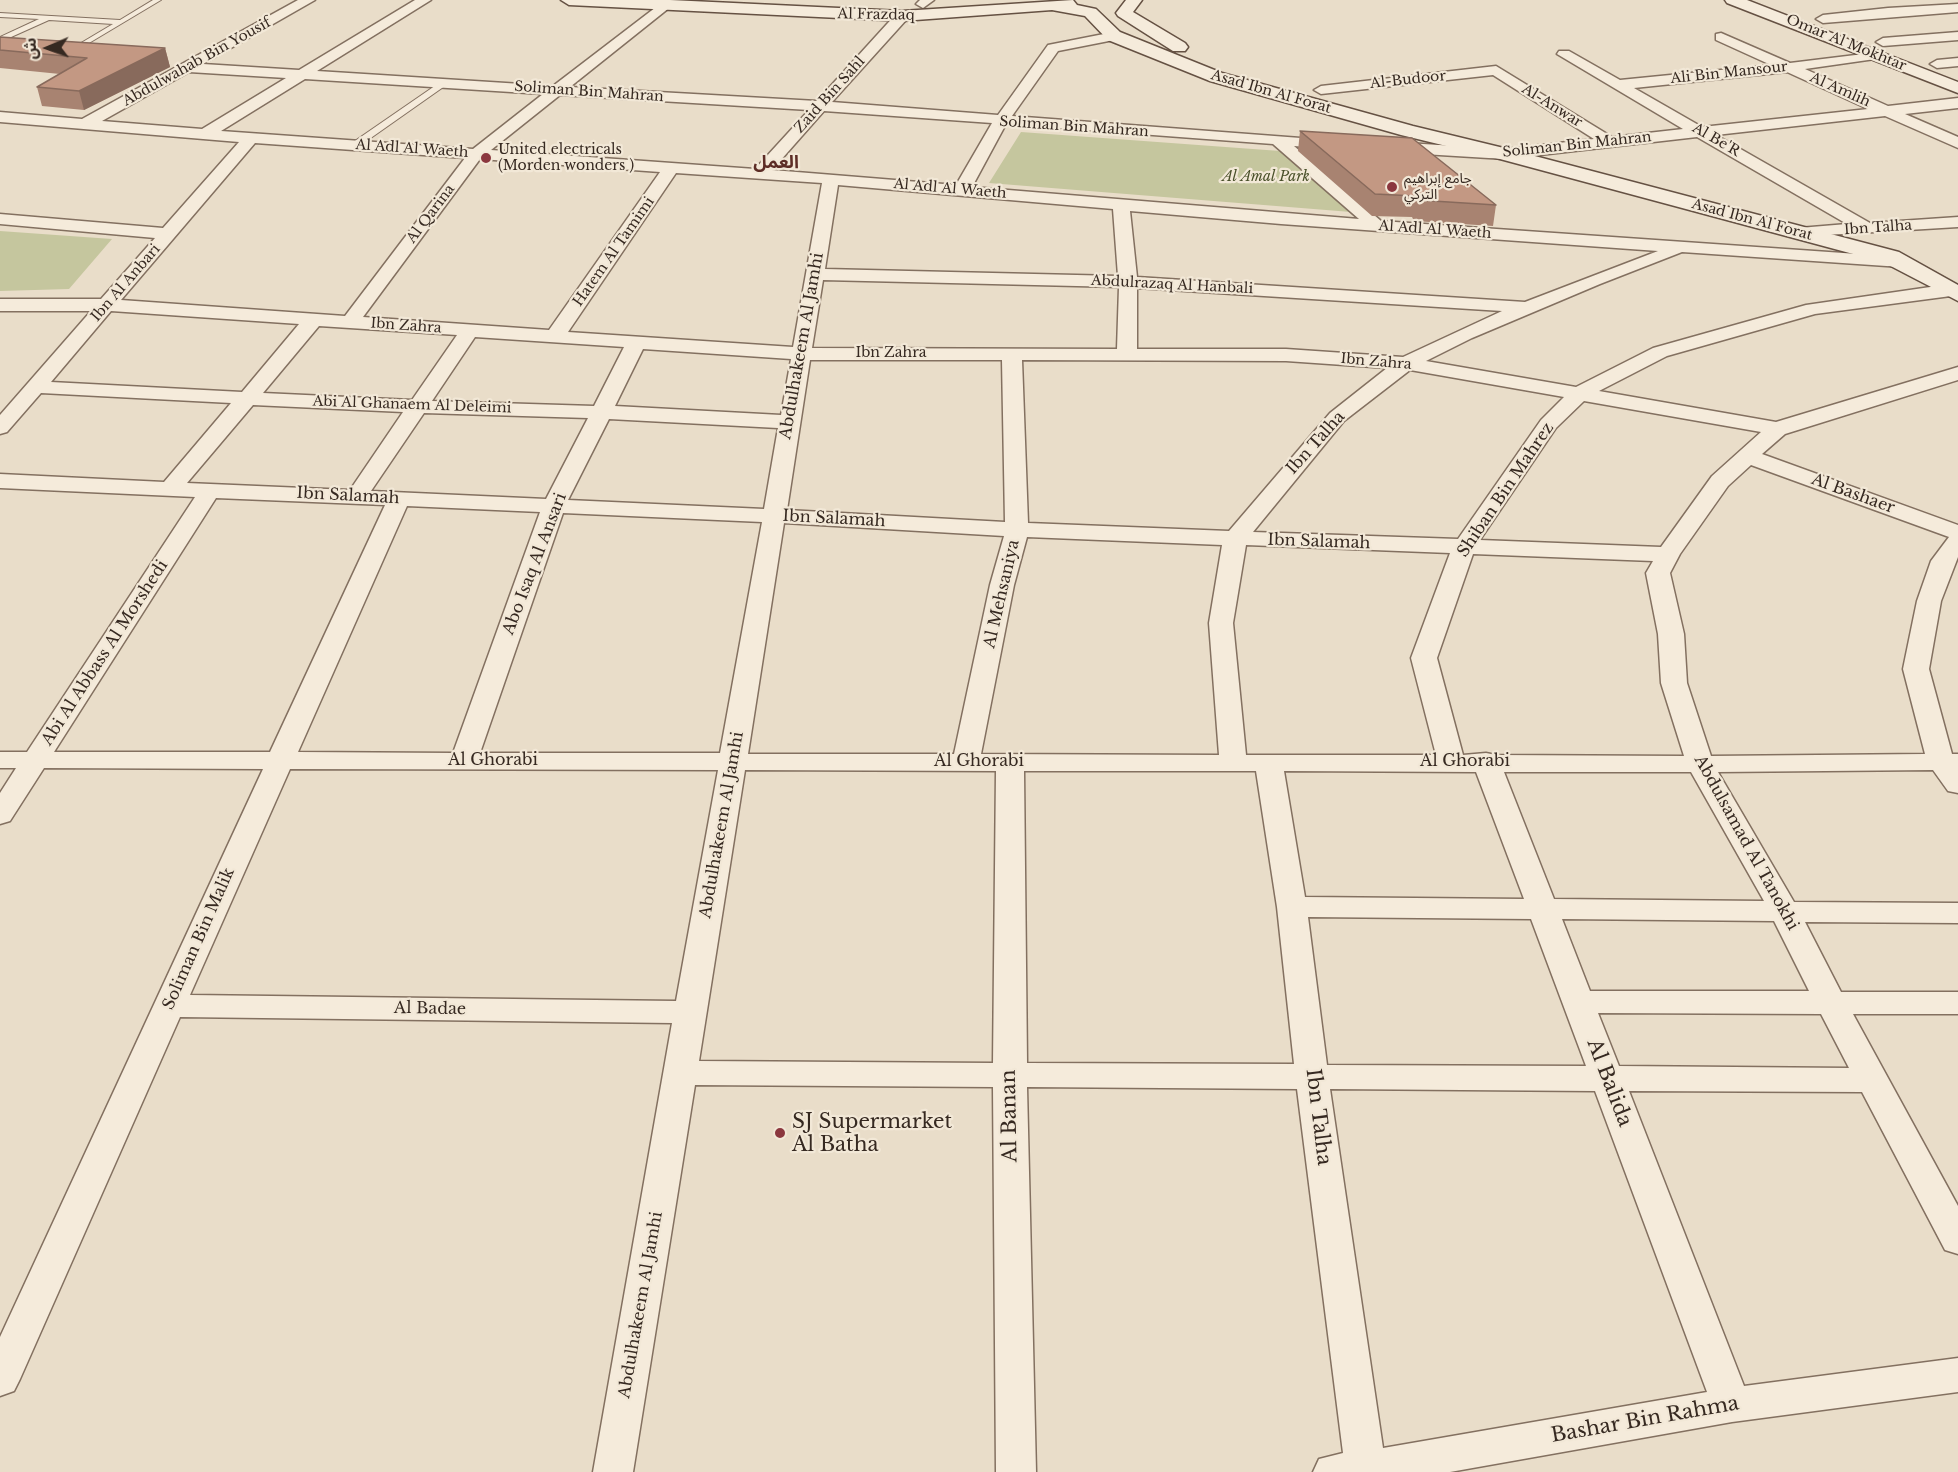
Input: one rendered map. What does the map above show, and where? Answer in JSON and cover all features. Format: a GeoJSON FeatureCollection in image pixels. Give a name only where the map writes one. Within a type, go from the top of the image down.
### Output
{"type":"FeatureCollection","features":[{"type":"Feature","properties":{"kind":"street","name":"Abdulwahab Bin Yousif"},"geometry":{"type":"LineString","coordinates":[[85,124],[308,0]]}},
{"type":"Feature","properties":{"kind":"street"},"geometry":{"type":"LineString","coordinates":[[205,134],[424,0]]}},
{"type":"Feature","properties":{"kind":"street","name":"Al Frazdaq"},"geometry":{"type":"LineString","coordinates":[[569,0],[902,16],[1100,1]]}},
{"type":"Feature","properties":{"kind":"street","name":"Al Frazdaq"},"geometry":{"type":"LineString","coordinates":[[773,0],[925,2],[994,0]]}},
{"type":"Feature","properties":{"kind":"street","name":"Asad Ibn Al Forat"},"geometry":{"type":"LineString","coordinates":[[1134,0],[1124,13],[1184,50],[1425,118],[1505,154]]}},
{"type":"Feature","properties":{"kind":"street","name":"Omar Al Mokhtar"},"geometry":{"type":"LineString","coordinates":[[1732,0],[1958,72]]}},
{"type":"Feature","properties":{"kind":"street","name":"Omar Al Mokhtar"},"geometry":{"type":"LineString","coordinates":[[1775,0],[1823,19],[1958,88]]}},
{"type":"Feature","properties":{"kind":"street","name":"Al Qarina"},"geometry":{"type":"LineString","coordinates":[[350,322],[476,154],[664,5]]}},
{"type":"Feature","properties":{"kind":"street","name":"Asad Ibn Al Forat"},"geometry":{"type":"LineString","coordinates":[[1050,5],[1090,12],[1114,36],[1216,77],[1408,131],[1505,154],[1891,257],[1930,278],[1956,287]]}},
{"type":"Feature","properties":{"kind":"street"},"geometry":{"type":"LineString","coordinates":[[1823,19],[1958,8]]}},
{"type":"Feature","properties":{"kind":"street","name":"Zaid Bin Sahl"},"geometry":{"type":"LineString","coordinates":[[759,174],[902,16]]}},
{"type":"Feature","properties":{"kind":"street"},"geometry":{"type":"LineString","coordinates":[[962,190],[1000,122],[1053,48],[1114,36]]}},
{"type":"Feature","properties":{"kind":"street","name":"Ali Bin Mansour"},"geometry":{"type":"LineString","coordinates":[[1619,85],[1790,67],[1879,48],[1958,36]]}},
{"type":"Feature","properties":{"kind":"street","name":"Al Amlih"},"geometry":{"type":"LineString","coordinates":[[1721,37],[1958,143]]}},
{"type":"Feature","properties":{"kind":"street","name":"Al Be'R"},"geometry":{"type":"LineString","coordinates":[[1564,54],[1866,228]]}},
{"type":"Feature","properties":{"kind":"street"},"geometry":{"type":"LineString","coordinates":[[1937,64],[1958,62]]}},
{"type":"Feature","properties":{"kind":"street","name":"Soliman Bin Mahran"},"geometry":{"type":"LineString","coordinates":[[189,68],[819,106],[1000,122],[1350,145]]}},
{"type":"Feature","properties":{"kind":"street","name":"Al-Budoor"},"geometry":{"type":"LineString","coordinates":[[1321,90],[1496,70]]}},
{"type":"Feature","properties":{"kind":"street","name":"Al-Anwar"},"geometry":{"type":"LineString","coordinates":[[1496,70],[1609,142]]}},
{"type":"Feature","properties":{"kind":"street","name":"Soliman Bin Mahran"},"geometry":{"type":"LineString","coordinates":[[1374,146],[1505,154],[1958,103]]}},
{"type":"Feature","properties":{"kind":"street","name":"Al Adl Al Waeth"},"geometry":{"type":"LineString","coordinates":[[0,117],[251,138],[831,178],[1121,205],[1376,225],[1901,262]]}},
{"type":"Feature","properties":{"kind":"street","name":"Ibn Al Anbari"},"geometry":{"type":"LineString","coordinates":[[0,428],[251,138]]}},
{"type":"Feature","properties":{"kind":"street"},"geometry":{"type":"LineString","coordinates":[[1279,141],[1376,225]]}},
{"type":"Feature","properties":{"kind":"street","name":"Hatem Al Tamimi"},"geometry":{"type":"LineString","coordinates":[[555,336],[672,167]]}},
{"type":"Feature","properties":{"kind":"street","name":"Abdulhakeem Al Jamhi"},"geometry":{"type":"LineString","coordinates":[[613,1472],[831,178]]}},
{"type":"Feature","properties":{"kind":"street"},"geometry":{"type":"LineString","coordinates":[[1121,205],[1128,282],[1127,353]]}},
{"type":"Feature","properties":{"kind":"street"},"geometry":{"type":"LineString","coordinates":[[0,219],[168,234]]}},
{"type":"Feature","properties":{"kind":"street","name":"Ibn Talha"},"geometry":{"type":"LineString","coordinates":[[1799,233],[1958,222]]}},
{"type":"Feature","properties":{"kind":"street","name":"Ibn Talha"},"geometry":{"type":"LineString","coordinates":[[1235,538],[1337,417],[1406,363],[1465,334],[1593,280],[1683,248]]}},
{"type":"Feature","properties":{"kind":"street","name":"Abdulrazaq Al Hanbali"},"geometry":{"type":"LineString","coordinates":[[815,274],[1128,282],[1530,307]]}},
{"type":"Feature","properties":{"kind":"street","name":"Shiban Bin Mahrez"},"geometry":{"type":"LineString","coordinates":[[1451,761],[1424,658],[1464,547],[1548,424],[1580,393],[1660,352],[1814,309],[1956,287]]}},
{"type":"Feature","properties":{"kind":"street","name":"Ibn Zahra"},"geometry":{"type":"LineString","coordinates":[[0,305],[107,305],[801,354],[1286,355],[1406,363],[1777,429]]}},
{"type":"Feature","properties":{"kind":"street"},"geometry":{"type":"LineString","coordinates":[[171,488],[314,319]]}},
{"type":"Feature","properties":{"kind":"street"},"geometry":{"type":"LineString","coordinates":[[356,497],[470,330]]}},
{"type":"Feature","properties":{"kind":"street","name":"Abo Isaq Al Ansari"},"geometry":{"type":"LineString","coordinates":[[464,760],[554,506],[637,342]]}},
{"type":"Feature","properties":{"kind":"street","name":"Al Mehsaniya"},"geometry":{"type":"LineString","coordinates":[[966,761],[1002,585],[1017,530],[1012,353]]}},
{"type":"Feature","properties":{"kind":"street","name":"Abdulsamad Al Tanokhi"},"geometry":{"type":"LineString","coordinates":[[1958,373],[1777,429],[1720,481],[1668,554],[1658,573],[1671,634],[1674,683],[1700,764],[1785,912],[1830,1004],[1958,1240]]}},
{"type":"Feature","properties":{"kind":"street","name":"Abi Al Ghanaem Al Deleimi"},"geometry":{"type":"LineString","coordinates":[[35,387],[418,407],[602,412],[790,422]]}},
{"type":"Feature","properties":{"kind":"street","name":"Al Bashaer"},"geometry":{"type":"LineString","coordinates":[[1748,456],[1958,533]]}},
{"type":"Feature","properties":{"kind":"street","name":"Ibn Salamah"},"geometry":{"type":"LineString","coordinates":[[0,480],[774,516],[1017,530],[1668,554]]}},
{"type":"Feature","properties":{"kind":"street","name":"Abi Al Abbass Al Morshedi"},"geometry":{"type":"LineString","coordinates":[[0,816],[210,490]]}},
{"type":"Feature","properties":{"kind":"street","name":"Soliman Bin Malik"},"geometry":{"type":"LineString","coordinates":[[0,1379],[399,499]]}},
{"type":"Feature","properties":{"kind":"street"},"geometry":{"type":"LineString","coordinates":[[1233,761],[1221,623],[1235,538]]}},
{"type":"Feature","properties":{"kind":"street"},"geometry":{"type":"LineString","coordinates":[[1958,541],[1943,561],[1929,601],[1916,669],[1958,785]]}},
{"type":"Feature","properties":{"kind":"street","name":"Al Ghorabi"},"geometry":{"type":"LineString","coordinates":[[0,760],[1486,761],[1700,764],[1949,762]]}},
{"type":"Feature","properties":{"kind":"street","name":"Al Banan"},"geometry":{"type":"LineString","coordinates":[[1010,761],[1010,1076],[1016,1472]]}},
{"type":"Feature","properties":{"kind":"street","name":"Ibn Talha"},"geometry":{"type":"LineString","coordinates":[[1268,761],[1292,908],[1355,1471]]}},
{"type":"Feature","properties":{"kind":"street","name":"Al Balida"},"geometry":{"type":"LineString","coordinates":[[1486,761],[1732,1405]]}},
{"type":"Feature","properties":{"kind":"street"},"geometry":{"type":"LineString","coordinates":[[1292,908],[1958,913]]}},
{"type":"Feature","properties":{"kind":"street"},"geometry":{"type":"LineString","coordinates":[[1578,1002],[1958,1003]]}},
{"type":"Feature","properties":{"kind":"street","name":"Al Badae"},"geometry":{"type":"LineString","coordinates":[[169,1006],[690,1012]]}},
{"type":"Feature","properties":{"kind":"street"},"geometry":{"type":"LineString","coordinates":[[680,1073],[1873,1080]]}},
{"type":"Feature","properties":{"kind":"street","name":"Bashar Bin Rahma"},"geometry":{"type":"LineString","coordinates":[[1355,1471],[1732,1405],[1958,1375]]}},
{"type":"Feature","properties":{"kind":"lane"},"geometry":{"type":"LineString","coordinates":[[53,47],[77,48],[158,0]]}},
{"type":"Feature","properties":{"kind":"lane"},"geometry":{"type":"LineString","coordinates":[[0,15],[121,22]]}},
{"type":"Feature","properties":{"kind":"lane"},"geometry":{"type":"LineString","coordinates":[[0,40],[48,17]]}},
{"type":"Feature","properties":{"kind":"lane"},"geometry":{"type":"LineString","coordinates":[[355,145],[445,83]]}},
{"type":"Feature","properties":{"kind":"green space","name":"Al Amal Park"},"geometry":{"type":"Polygon","coordinates":[[[1021,132],[1280,151],[1351,212],[989,183],[1021,132]]]}},
{"type":"Feature","properties":{"kind":"green space"},"geometry":{"type":"Polygon","coordinates":[[[0,231],[112,239],[69,289],[0,291],[0,231]]]}},
{"type":"Feature","properties":{"kind":"building"},"geometry":{"type":"Polygon","coordinates":[[[0,37],[165,48],[79,91],[37,87],[87,58],[0,50],[0,37]]]}},
{"type":"Feature","properties":{"kind":"building"},"geometry":{"type":"Polygon","coordinates":[[[1300,131],[1412,138],[1496,205],[1417,200],[1415,196],[1375,194],[1300,131]]]}},
{"type":"Feature","properties":{"kind":"place","name":"United electricals (Morden wonders )"},"geometry":{"type":"Point","coordinates":[486,158]}},
{"type":"Feature","properties":{"kind":"place","name":"جامع إبراهيم التركي"},"geometry":{"type":"Point","coordinates":[1392,187]}},
{"type":"Feature","properties":{"kind":"place","name":"SJ Supermarket Al Batha"},"geometry":{"type":"Point","coordinates":[780,1133]}},
{"type":"Feature","properties":{"kind":"district","name":"العمل"},"geometry":{"type":"Point","coordinates":[776,163]}}]}
